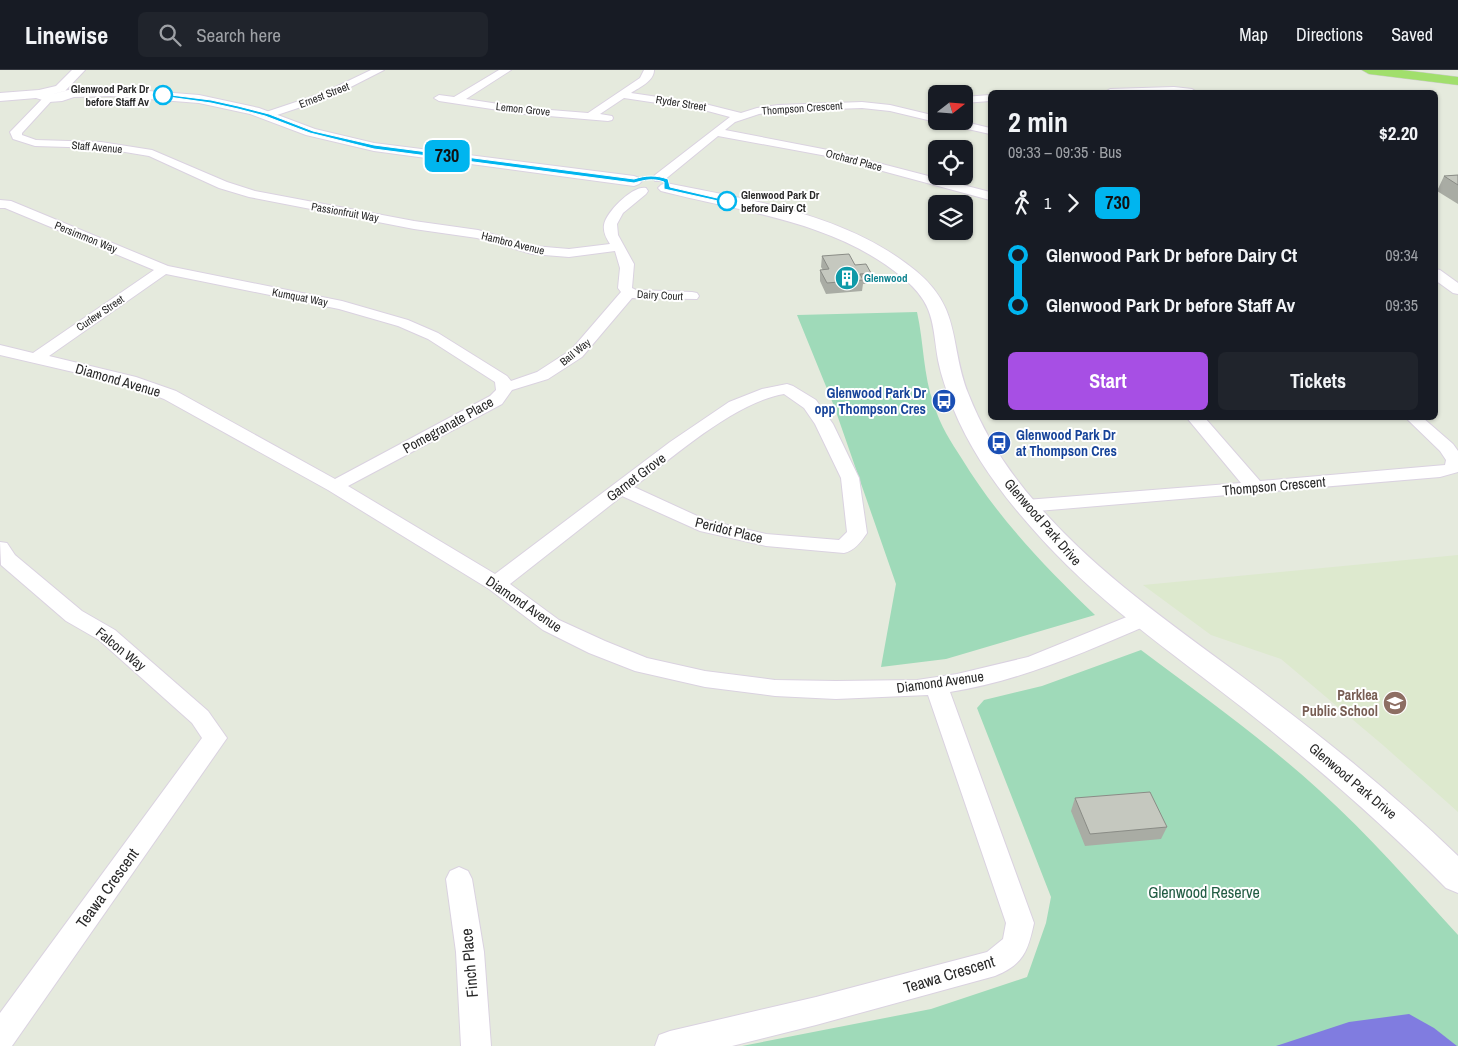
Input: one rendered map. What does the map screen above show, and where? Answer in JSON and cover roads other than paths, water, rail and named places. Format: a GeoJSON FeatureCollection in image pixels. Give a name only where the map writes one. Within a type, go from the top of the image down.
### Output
{"type":"FeatureCollection","features":[{"type":"Feature","properties":{"kind":"main road"},"geometry":{"type":"LineString","coordinates":[[1369,70],[1458,81]]}},
{"type":"Feature","properties":{"kind":"main road"},"geometry":{"type":"LineString","coordinates":[[1422,70],[1458,75]]}},
{"type":"Feature","properties":{"kind":"street"},"geometry":{"type":"LineString","coordinates":[[0,97],[62,97],[79,70]]}},
{"type":"Feature","properties":{"kind":"street","name":"Ernest Street"},"geometry":{"type":"LineString","coordinates":[[267,115],[327,95],[379,70]]}},
{"type":"Feature","properties":{"kind":"street"},"geometry":{"type":"LineString","coordinates":[[457,100],[506,70]]}},
{"type":"Feature","properties":{"kind":"street"},"geometry":{"type":"LineString","coordinates":[[590,116],[646,78],[649,70]]}},
{"type":"Feature","properties":{"kind":"street"},"geometry":{"type":"LineString","coordinates":[[66,90],[183,97],[223,104],[267,115],[312,132],[374,147],[638,186]]}},
{"type":"Feature","properties":{"kind":"street","name":"Ryder Street"},"geometry":{"type":"LineString","coordinates":[[623,95],[706,107],[739,116]]}},
{"type":"Feature","properties":{"kind":"street","name":"Staff Avenue"},"geometry":{"type":"LineString","coordinates":[[45,96],[13,138],[34,143],[101,146],[152,153],[223,185]]}},
{"type":"Feature","properties":{"kind":"street","name":"Lemon Grove"},"geometry":{"type":"LineString","coordinates":[[439,98],[525,111],[608,118]]}},
{"type":"Feature","properties":{"kind":"street"},"geometry":{"type":"LineString","coordinates":[[973,99],[988,98]]}},
{"type":"Feature","properties":{"kind":"street","name":"Thompson Crescent"},"geometry":{"type":"LineString","coordinates":[[663,183],[716,132],[739,116],[770,109],[855,105],[890,108],[928,117]]}},
{"type":"Feature","properties":{"kind":"street"},"geometry":{"type":"LineString","coordinates":[[920,115],[928,110]]}},
{"type":"Feature","properties":{"kind":"street"},"geometry":{"type":"LineString","coordinates":[[973,127],[988,131]]}},
{"type":"Feature","properties":{"kind":"street","name":"Orchard Place"},"geometry":{"type":"LineString","coordinates":[[716,132],[822,152],[988,195]]}},
{"type":"Feature","properties":{"kind":"street","name":"Glenwood Park Drive"},"geometry":{"type":"LineString","coordinates":[[638,186],[657,191],[663,183],[826,228],[877,251],[909,273],[930,296],[940,315],[945,333],[951,374],[972,428],[993,463],[1026,506],[1056,540],[1091,575],[1142,619],[1204,663],[1319,751],[1398,819],[1458,878]]}},
{"type":"Feature","properties":{"kind":"street","name":"Passionfruit Way"},"geometry":{"type":"LineString","coordinates":[[223,185],[253,194],[336,211],[469,233]]}},
{"type":"Feature","properties":{"kind":"street","name":"Dairy Court"},"geometry":{"type":"LineString","coordinates":[[638,186],[611,222],[612,235],[625,258],[627,266],[625,288],[629,293],[692,296]]}},
{"type":"Feature","properties":{"kind":"street","name":"Persimmon Way"},"geometry":{"type":"LineString","coordinates":[[4,204],[164,269]]}},
{"type":"Feature","properties":{"kind":"street","name":"Hambro Avenue"},"geometry":{"type":"LineString","coordinates":[[469,233],[546,252],[580,252],[618,247]]}},
{"type":"Feature","properties":{"kind":"street","name":"Kumquat Way"},"geometry":{"type":"LineString","coordinates":[[164,269],[342,305],[403,323],[433,336]]}},
{"type":"Feature","properties":{"kind":"street","name":"Curlew Street"},"geometry":{"type":"LineString","coordinates":[[36,358],[164,269]]}},
{"type":"Feature","properties":{"kind":"street"},"geometry":{"type":"LineString","coordinates":[[1438,275],[1458,290]]}},
{"type":"Feature","properties":{"kind":"street","name":"Bail Way"},"geometry":{"type":"LineString","coordinates":[[504,387],[528,382],[571,358],[586,346],[617,304],[629,293]]}},
{"type":"Feature","properties":{"kind":"street","name":"Pomegranate Place"},"geometry":{"type":"LineString","coordinates":[[335,486],[496,400],[502,394],[504,387],[501,379],[433,336]]}},
{"type":"Feature","properties":{"kind":"street","name":"Diamond Avenue"},"geometry":{"type":"LineString","coordinates":[[0,350],[130,380],[170,395],[335,486],[496,584],[552,625],[597,648],[643,665],[705,680],[775,688],[873,690],[936,685],[976,678],[1031,664],[1142,619]]}},
{"type":"Feature","properties":{"kind":"street","name":"Garnet Grove"},"geometry":{"type":"LineString","coordinates":[[496,584],[676,446],[735,406],[768,392],[787,389],[810,404],[824,424],[850,478],[857,533],[844,546]]}},
{"type":"Feature","properties":{"kind":"street"},"geometry":{"type":"LineString","coordinates":[[1198,420],[1255,487]]}},
{"type":"Feature","properties":{"kind":"street","name":"Thompson Crescent"},"geometry":{"type":"LineString","coordinates":[[1026,506],[1440,472],[1453,468],[1456,461],[1450,452],[1416,420]]}},
{"type":"Feature","properties":{"kind":"street","name":"Peridot Place"},"geometry":{"type":"LineString","coordinates":[[620,488],[700,525],[766,540],[844,546]]}},
{"type":"Feature","properties":{"kind":"street","name":"Falcon Way"},"geometry":{"type":"LineString","coordinates":[[0,548],[8,560],[74,616],[100,630],[114,641],[200,717],[215,738]]}},
{"type":"Feature","properties":{"kind":"street","name":"Teawa Crescent"},"geometry":{"type":"LineString","coordinates":[[670,1046],[816,1012],[994,963],[1015,946],[1020,923],[936,685]]}},
{"type":"Feature","properties":{"kind":"street","name":"Teawa Crescent"},"geometry":{"type":"LineString","coordinates":[[0,1038],[215,738]]}},
{"type":"Feature","properties":{"kind":"street","name":"Finch Place"},"geometry":{"type":"LineString","coordinates":[[459,880],[470,952],[476,1046]]}},
{"type":"Feature","properties":{"kind":"place","name":"Glenwood Park Dr before Staff Av"},"geometry":{"type":"Point","coordinates":[163,95]}},
{"type":"Feature","properties":{"kind":"place","name":"Glenwood Park Dr before Dairy Ct"},"geometry":{"type":"Point","coordinates":[727,201]}},
{"type":"Feature","properties":{"kind":"place","name":"Glenwood"},"geometry":{"type":"Point","coordinates":[847,278]}},
{"type":"Feature","properties":{"kind":"place","name":"Glenwood Park Dr opp Thompson Cres"},"geometry":{"type":"Point","coordinates":[944,401]}},
{"type":"Feature","properties":{"kind":"place","name":"Glenwood Park Dr at Thompson Cres"},"geometry":{"type":"Point","coordinates":[999,443]}},
{"type":"Feature","properties":{"kind":"place","name":"Parklea Public School"},"geometry":{"type":"Point","coordinates":[1395,703]}},
{"type":"Feature","properties":{"kind":"park label","name":"Glenwood Reserve"},"geometry":{"type":"Point","coordinates":[1204,892]}}]}
